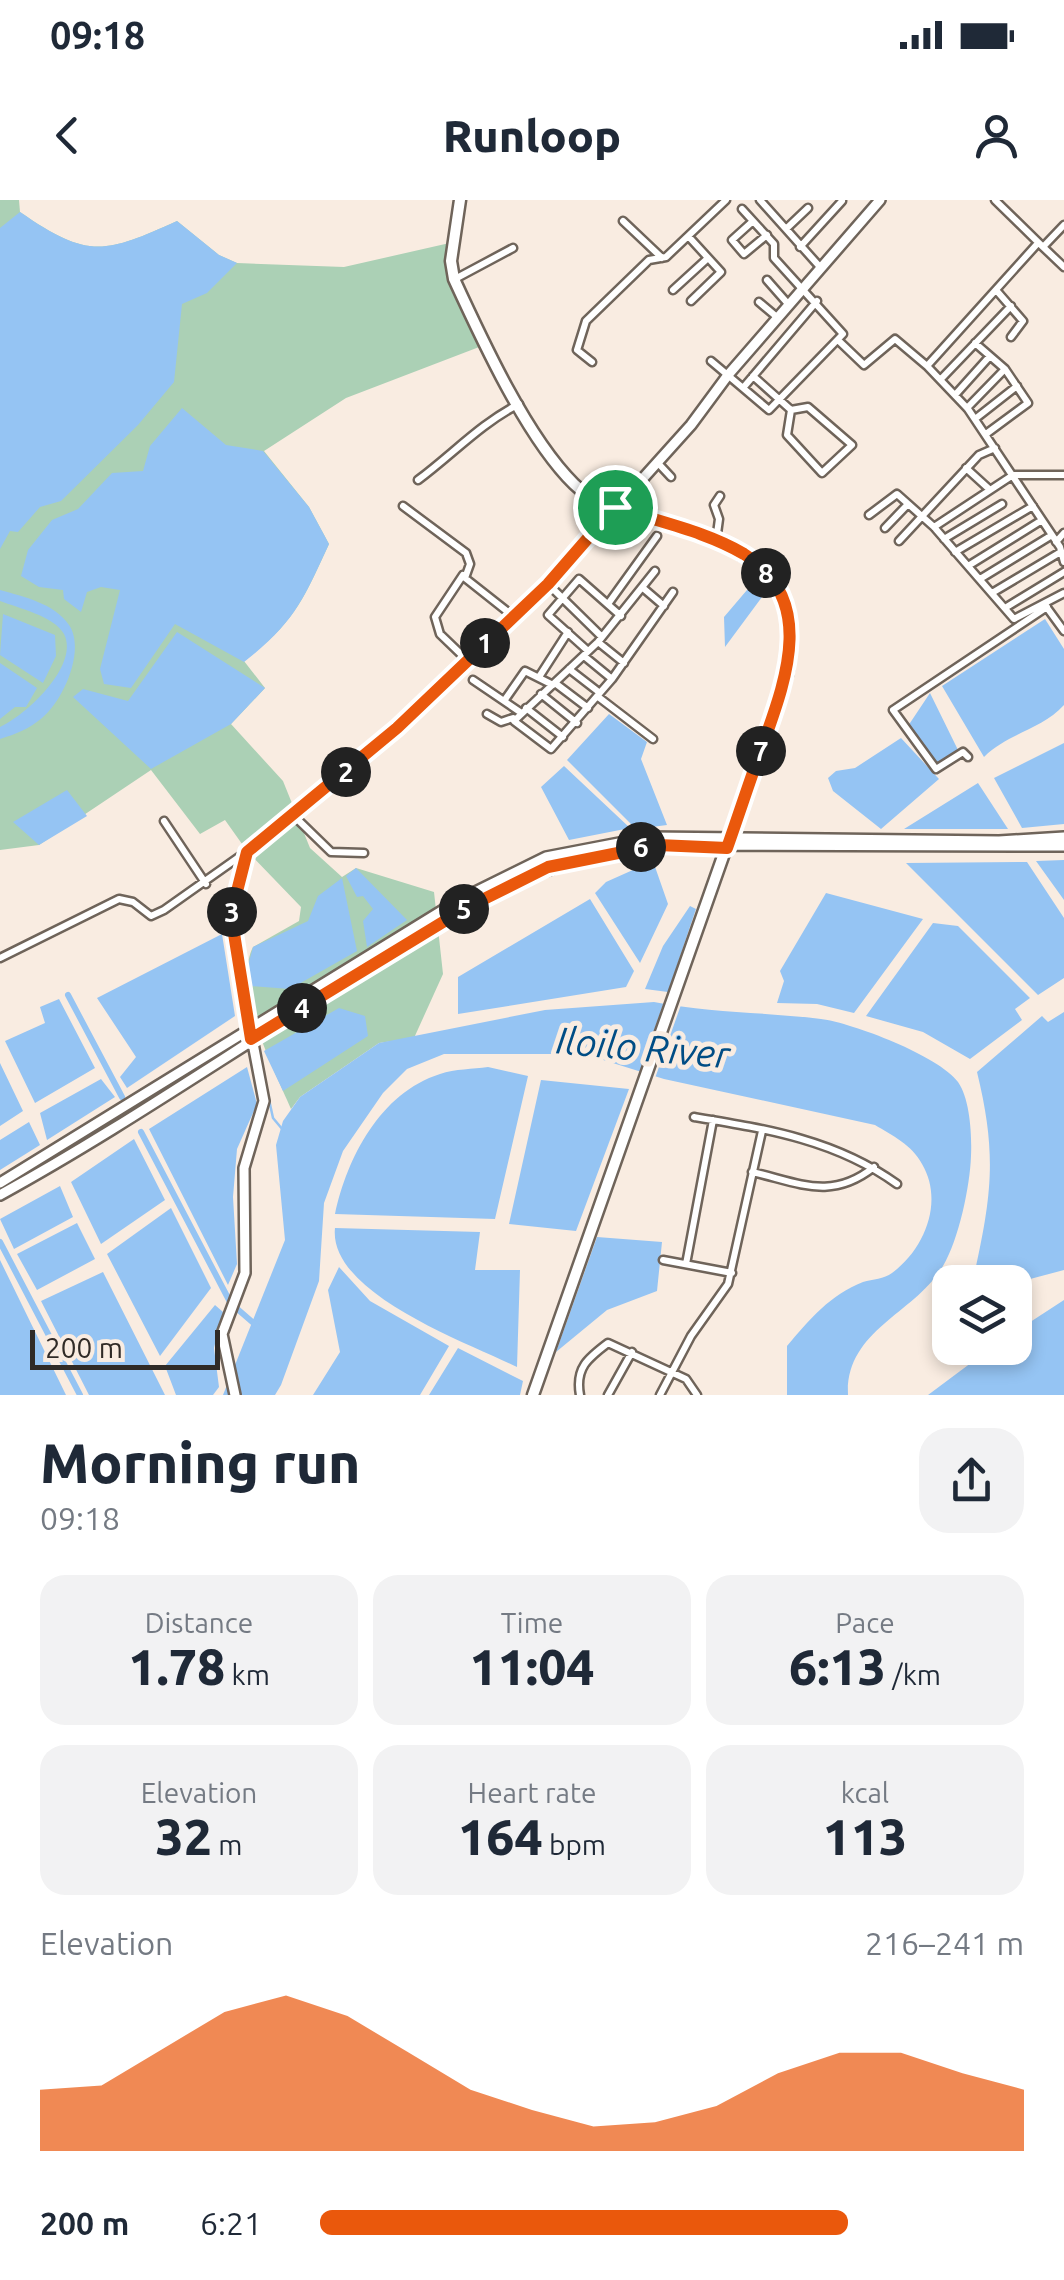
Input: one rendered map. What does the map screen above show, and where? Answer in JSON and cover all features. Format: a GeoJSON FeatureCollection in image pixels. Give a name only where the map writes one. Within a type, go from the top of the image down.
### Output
{"type":"FeatureCollection","features":[{"type":"Feature","properties":{"kind":"main road"},"geometry":{"type":"LineString","coordinates":[[460,200],[451,261],[454,279],[552,460],[576,488],[615,507],[746,555],[766,572],[785,604],[792,636],[787,675],[533,1395]]}},
{"type":"Feature","properties":{"kind":"main road"},"geometry":{"type":"LineString","coordinates":[[235,1395],[228,1377],[222,1334],[245,1273],[244,1168],[264,1101],[231,915],[247,852],[397,728],[548,584],[880,200]]}},
{"type":"Feature","properties":{"kind":"main road"},"geometry":{"type":"LineString","coordinates":[[1021,844],[1064,838]]}},
{"type":"Feature","properties":{"kind":"main road"},"geometry":{"type":"LineString","coordinates":[[0,1183],[463,903],[548,867],[581,857],[658,845],[1064,846]]}},
{"type":"Feature","properties":{"kind":"main road"},"geometry":{"type":"LineString","coordinates":[[0,1195],[250,1034]]}},
{"type":"Feature","properties":{"kind":"street"},"geometry":{"type":"LineString","coordinates":[[760,200],[820,267]]}},
{"type":"Feature","properties":{"kind":"street"},"geometry":{"type":"LineString","coordinates":[[995,200],[1064,267]]}},
{"type":"Feature","properties":{"kind":"street"},"geometry":{"type":"LineString","coordinates":[[800,248],[842,201]]}},
{"type":"Feature","properties":{"kind":"street"},"geometry":{"type":"LineString","coordinates":[[592,362],[577,350],[586,320],[649,260],[663,258],[688,237],[720,202]]}},
{"type":"Feature","properties":{"kind":"street"},"geometry":{"type":"LineString","coordinates":[[787,228],[808,208]]}},
{"type":"Feature","properties":{"kind":"street"},"geometry":{"type":"LineString","coordinates":[[711,361],[768,410],[840,342],[842,328],[774,258],[774,244],[742,209]]}},
{"type":"Feature","properties":{"kind":"street"},"geometry":{"type":"LineString","coordinates":[[623,221],[663,258]]}},
{"type":"Feature","properties":{"kind":"street"},"geometry":{"type":"LineString","coordinates":[[753,221],[732,240],[744,254],[767,236]]}},
{"type":"Feature","properties":{"kind":"street"},"geometry":{"type":"LineString","coordinates":[[927,366],[996,290],[1064,225]]}},
{"type":"Feature","properties":{"kind":"street"},"geometry":{"type":"LineString","coordinates":[[688,237],[721,272],[691,300]]}},
{"type":"Feature","properties":{"kind":"street"},"geometry":{"type":"LineString","coordinates":[[454,279],[512,248]]}},
{"type":"Feature","properties":{"kind":"street"},"geometry":{"type":"LineString","coordinates":[[673,290],[708,258]]}},
{"type":"Feature","properties":{"kind":"street"},"geometry":{"type":"LineString","coordinates":[[767,280],[789,304]]}},
{"type":"Feature","properties":{"kind":"street"},"geometry":{"type":"LineString","coordinates":[[996,290],[1023,321],[1011,336]]}},
{"type":"Feature","properties":{"kind":"street"},"geometry":{"type":"LineString","coordinates":[[742,388],[817,301]]}},
{"type":"Feature","properties":{"kind":"street"},"geometry":{"type":"LineString","coordinates":[[759,302],[778,318]]}},
{"type":"Feature","properties":{"kind":"street"},"geometry":{"type":"LineString","coordinates":[[940,379],[1011,306]]}},
{"type":"Feature","properties":{"kind":"street"},"geometry":{"type":"LineString","coordinates":[[840,342],[864,365],[894,339],[927,366],[986,434],[1054,538],[1064,562]]}},
{"type":"Feature","properties":{"kind":"street"},"geometry":{"type":"LineString","coordinates":[[975,343],[1006,370],[1027,404],[986,434]]}},
{"type":"Feature","properties":{"kind":"street"},"geometry":{"type":"LineString","coordinates":[[955,395],[990,356]]}},
{"type":"Feature","properties":{"kind":"street"},"geometry":{"type":"LineString","coordinates":[[966,408],[1006,370]]}},
{"type":"Feature","properties":{"kind":"street"},"geometry":{"type":"LineString","coordinates":[[753,376],[791,410],[816,409],[852,445],[822,473],[787,434],[791,410]]}},
{"type":"Feature","properties":{"kind":"street"},"geometry":{"type":"LineString","coordinates":[[975,419],[1017,386]]}},
{"type":"Feature","properties":{"kind":"street"},"geometry":{"type":"LineString","coordinates":[[418,480],[459,450],[478,428],[519,404]]}},
{"type":"Feature","properties":{"kind":"street"},"geometry":{"type":"LineString","coordinates":[[900,541],[966,468],[995,448]]}},
{"type":"Feature","properties":{"kind":"street"},"geometry":{"type":"LineString","coordinates":[[657,462],[671,477]]}},
{"type":"Feature","properties":{"kind":"street"},"geometry":{"type":"LineString","coordinates":[[966,468],[989,489]]}},
{"type":"Feature","properties":{"kind":"street"},"geometry":{"type":"LineString","coordinates":[[934,527],[1013,475],[1064,475]]}},
{"type":"Feature","properties":{"kind":"street"},"geometry":{"type":"LineString","coordinates":[[868,515],[894,494],[922,514],[1016,619],[1046,606]]}},
{"type":"Feature","properties":{"kind":"street"},"geometry":{"type":"LineString","coordinates":[[716,541],[719,520],[714,505],[720,496]]}},
{"type":"Feature","properties":{"kind":"street"},"geometry":{"type":"LineString","coordinates":[[885,528],[908,503]]}},
{"type":"Feature","properties":{"kind":"street"},"geometry":{"type":"LineString","coordinates":[[944,539],[1002,504]]}},
{"type":"Feature","properties":{"kind":"street"},"geometry":{"type":"LineString","coordinates":[[403,506],[466,553],[470,564],[435,617],[440,634],[467,660]]}},
{"type":"Feature","properties":{"kind":"street"},"geometry":{"type":"LineString","coordinates":[[956,552],[1033,506]]}},
{"type":"Feature","properties":{"kind":"street"},"geometry":{"type":"LineString","coordinates":[[968,566],[1042,520]]}},
{"type":"Feature","properties":{"kind":"street"},"geometry":{"type":"LineString","coordinates":[[980,579],[1064,533]]}},
{"type":"Feature","properties":{"kind":"street"},"geometry":{"type":"LineString","coordinates":[[608,604],[657,536]]}},
{"type":"Feature","properties":{"kind":"street"},"geometry":{"type":"LineString","coordinates":[[992,593],[1058,553]]}},
{"type":"Feature","properties":{"kind":"street"},"geometry":{"type":"LineString","coordinates":[[487,714],[501,722],[554,684],[622,616],[655,572]]}},
{"type":"Feature","properties":{"kind":"street"},"geometry":{"type":"LineString","coordinates":[[1005,608],[1064,572]]}},
{"type":"Feature","properties":{"kind":"street"},"geometry":{"type":"LineString","coordinates":[[464,574],[513,616]]}},
{"type":"Feature","properties":{"kind":"street"},"geometry":{"type":"LineString","coordinates":[[612,678],[548,615],[580,579],[622,616]]}},
{"type":"Feature","properties":{"kind":"street"},"geometry":{"type":"LineString","coordinates":[[548,584],[624,663]]}},
{"type":"Feature","properties":{"kind":"street"},"geometry":{"type":"LineString","coordinates":[[642,588],[664,606]]}},
{"type":"Feature","properties":{"kind":"street"},"geometry":{"type":"LineString","coordinates":[[520,712],[548,750],[577,723],[673,592]]}},
{"type":"Feature","properties":{"kind":"street"},"geometry":{"type":"LineString","coordinates":[[968,757],[962,752],[936,769],[893,710],[1064,592]]}},
{"type":"Feature","properties":{"kind":"street"},"geometry":{"type":"LineString","coordinates":[[1046,606],[1064,631]]}},
{"type":"Feature","properties":{"kind":"street"},"geometry":{"type":"LineString","coordinates":[[540,677],[568,632]]}},
{"type":"Feature","properties":{"kind":"street"},"geometry":{"type":"LineString","coordinates":[[569,669],[653,738]]}},
{"type":"Feature","properties":{"kind":"street"},"geometry":{"type":"LineString","coordinates":[[504,701],[524,671],[554,684],[588,708]]}},
{"type":"Feature","properties":{"kind":"street"},"geometry":{"type":"LineString","coordinates":[[473,680],[563,737]]}},
{"type":"Feature","properties":{"kind":"street"},"geometry":{"type":"LineString","coordinates":[[541,694],[577,723]]}},
{"type":"Feature","properties":{"kind":"street"},"geometry":{"type":"LineString","coordinates":[[294,816],[326,850],[364,854]]}},
{"type":"Feature","properties":{"kind":"street"},"geometry":{"type":"LineString","coordinates":[[164,822],[206,884]]}},
{"type":"Feature","properties":{"kind":"street"},"geometry":{"type":"LineString","coordinates":[[0,958],[119,899],[133,902],[151,916],[206,884],[247,852]]}},
{"type":"Feature","properties":{"kind":"street"},"geometry":{"type":"LineString","coordinates":[[694,1116],[828,1145],[874,1167],[897,1184]]}},
{"type":"Feature","properties":{"kind":"street"},"geometry":{"type":"LineString","coordinates":[[686,1264],[712,1120]]}},
{"type":"Feature","properties":{"kind":"street"},"geometry":{"type":"LineString","coordinates":[[660,1395],[732,1273],[762,1131]]}},
{"type":"Feature","properties":{"kind":"street"},"geometry":{"type":"LineString","coordinates":[[752,1172],[825,1188],[849,1186],[874,1167]]}},
{"type":"Feature","properties":{"kind":"street"},"geometry":{"type":"LineString","coordinates":[[663,1260],[732,1273]]}},
{"type":"Feature","properties":{"kind":"street"},"geometry":{"type":"LineString","coordinates":[[580,1395],[580,1370],[586,1358],[608,1343],[686,1379],[697,1395]]}},
{"type":"Feature","properties":{"kind":"street"},"geometry":{"type":"LineString","coordinates":[[608,1395],[632,1352]]}},
{"type":"Feature","properties":{"kind":"green space"},"geometry":{"type":"Polygon","coordinates":[[[0,200],[19,200],[20,212],[43,227],[63,238],[97,247],[131,240],[177,221],[219,255],[237,263],[344,267],[454,242],[451,261],[487,344],[346,398],[264,451],[309,507],[329,544],[296,609],[244,661],[265,688],[231,724],[283,781],[310,848],[342,877],[356,868],[434,892],[443,974],[414,1038],[379,1043],[300,1097],[291,1109],[251,1006],[248,964],[253,947],[299,921],[301,907],[247,851],[225,820],[200,834],[151,770],[39,845],[0,850],[0,200]]]}},
{"type":"Feature","properties":{"kind":"water"},"geometry":{"type":"Polygon","coordinates":[[[20,212],[63,238],[97,247],[131,240],[177,221],[219,255],[237,263],[207,293],[182,304],[174,382],[138,425],[61,501],[40,507],[18,532],[10,531],[0,549],[0,228],[20,212]]]}},
{"type":"Feature","properties":{"kind":"water"},"geometry":{"type":"Polygon","coordinates":[[[182,408],[226,445],[263,451],[309,507],[329,544],[296,609],[275,635],[244,662],[175,624],[131,688],[104,684],[100,669],[120,590],[101,587],[87,592],[81,612],[64,599],[63,590],[39,587],[21,576],[28,550],[52,520],[78,509],[112,473],[143,471],[150,446],[182,408]]]}},
{"type":"Feature","properties":{"kind":"water"},"geometry":{"type":"Polygon","coordinates":[[[756,589],[762,597],[725,647],[724,617],[747,590],[756,589]]]}},
{"type":"Feature","properties":{"kind":"water"},"geometry":{"type":"Polygon","coordinates":[[[0,590],[38,602],[63,617],[74,635],[75,648],[70,674],[50,710],[27,728],[0,739],[0,727],[23,712],[57,675],[67,647],[64,634],[52,622],[0,601],[0,590]]]}},
{"type":"Feature","properties":{"kind":"water"},"geometry":{"type":"Polygon","coordinates":[[[3,614],[55,635],[56,656],[43,683],[0,655],[3,614]]]}},
{"type":"Feature","properties":{"kind":"water"},"geometry":{"type":"Polygon","coordinates":[[[1045,619],[1064,649],[1064,705],[984,757],[942,686],[1045,619]]]}},
{"type":"Feature","properties":{"kind":"water"},"geometry":{"type":"Polygon","coordinates":[[[177,632],[265,688],[231,724],[151,769],[73,697],[83,689],[128,701],[177,632]]]}},
{"type":"Feature","properties":{"kind":"water"},"geometry":{"type":"Polygon","coordinates":[[[0,663],[37,688],[26,707],[15,707],[0,719],[0,663]]]}},
{"type":"Feature","properties":{"kind":"water"},"geometry":{"type":"Polygon","coordinates":[[[930,693],[958,750],[938,765],[908,726],[930,693]]]}},
{"type":"Feature","properties":{"kind":"water"},"geometry":{"type":"Polygon","coordinates":[[[609,714],[647,742],[641,759],[667,825],[636,829],[567,760],[609,714]]]}},
{"type":"Feature","properties":{"kind":"water"},"geometry":{"type":"Polygon","coordinates":[[[901,738],[939,779],[881,829],[833,791],[828,778],[836,771],[855,768],[901,738]]]}},
{"type":"Feature","properties":{"kind":"water"},"geometry":{"type":"Polygon","coordinates":[[[1064,743],[1064,824],[1022,828],[994,778],[1064,743]]]}},
{"type":"Feature","properties":{"kind":"water"},"geometry":{"type":"Polygon","coordinates":[[[564,766],[630,828],[569,840],[541,787],[564,766]]]}},
{"type":"Feature","properties":{"kind":"water"},"geometry":{"type":"Polygon","coordinates":[[[978,783],[1008,829],[904,829],[978,783]]]}},
{"type":"Feature","properties":{"kind":"water"},"geometry":{"type":"Polygon","coordinates":[[[67,790],[87,816],[39,845],[13,822],[67,790]]]}},
{"type":"Feature","properties":{"kind":"water"},"geometry":{"type":"Polygon","coordinates":[[[1064,860],[1064,900],[1036,861],[1064,860]]]}},
{"type":"Feature","properties":{"kind":"water"},"geometry":{"type":"Polygon","coordinates":[[[653,861],[668,904],[640,963],[595,893],[606,882],[653,861]]]}},
{"type":"Feature","properties":{"kind":"water"},"geometry":{"type":"Polygon","coordinates":[[[1027,862],[1064,918],[1064,978],[1038,995],[906,863],[1027,862]]]}},
{"type":"Feature","properties":{"kind":"water"},"geometry":{"type":"Polygon","coordinates":[[[356,868],[407,920],[367,947],[363,921],[373,909],[363,896],[357,897],[346,876],[356,868]]]}},
{"type":"Feature","properties":{"kind":"water"},"geometry":{"type":"Polygon","coordinates":[[[342,878],[357,951],[290,989],[250,986],[246,973],[253,947],[308,921],[318,896],[342,878]]]}},
{"type":"Feature","properties":{"kind":"water"},"geometry":{"type":"Polygon","coordinates":[[[826,893],[923,919],[854,1013],[817,1004],[777,1003],[784,981],[780,971],[826,893]]]}},
{"type":"Feature","properties":{"kind":"water"},"geometry":{"type":"Polygon","coordinates":[[[590,899],[634,971],[626,987],[458,1014],[458,977],[590,899]]]}},
{"type":"Feature","properties":{"kind":"water"},"geometry":{"type":"Polygon","coordinates":[[[690,906],[696,909],[668,992],[645,989],[663,946],[690,906]]]}},
{"type":"Feature","properties":{"kind":"water"},"geometry":{"type":"Polygon","coordinates":[[[933,923],[958,926],[1030,998],[1015,1009],[1022,1020],[970,1059],[923,1032],[866,1016],[933,923]]]}},
{"type":"Feature","properties":{"kind":"water"},"geometry":{"type":"Polygon","coordinates":[[[222,934],[235,1016],[127,1088],[120,1077],[136,1057],[97,998],[222,934]]]}},
{"type":"Feature","properties":{"kind":"water"},"geometry":{"type":"Polygon","coordinates":[[[59,999],[95,1068],[35,1103],[5,1041],[45,1023],[40,1007],[59,999]]]}},
{"type":"Feature","properties":{"kind":"water","name":"Iloilo River"},"geometry":{"type":"Polygon","coordinates":[[[654,1002],[835,1022],[915,1052],[958,1082],[969,1118],[971,1156],[966,1197],[954,1242],[943,1265],[932,1265],[931,1282],[884,1324],[858,1354],[850,1373],[848,1395],[787,1395],[787,1346],[812,1317],[841,1293],[892,1273],[922,1238],[931,1193],[922,1164],[907,1146],[875,1125],[664,1079],[584,1054],[444,1054],[407,1069],[383,1093],[343,1151],[324,1203],[319,1281],[275,1395],[223,1395],[285,1240],[276,1145],[283,1121],[300,1097],[379,1043],[545,1010],[654,1002]]]}},
{"type":"Feature","properties":{"kind":"water"},"geometry":{"type":"Polygon","coordinates":[[[339,1008],[365,1016],[368,1036],[283,1091],[264,1051],[339,1008]]]}},
{"type":"Feature","properties":{"kind":"water"},"geometry":{"type":"Polygon","coordinates":[[[1064,1012],[1064,1270],[1032,1278],[1032,1265],[976,1265],[990,1174],[988,1127],[977,1072],[1042,1016],[1048,1022],[1064,1012]]]}},
{"type":"Feature","properties":{"kind":"water"},"geometry":{"type":"Polygon","coordinates":[[[0,1063],[23,1111],[0,1126],[0,1063]]]}},
{"type":"Feature","properties":{"kind":"water"},"geometry":{"type":"Polygon","coordinates":[[[247,1067],[257,1104],[237,1149],[233,1197],[237,1264],[228,1285],[149,1129],[247,1067]]]}},
{"type":"Feature","properties":{"kind":"water"},"geometry":{"type":"Polygon","coordinates":[[[488,1067],[528,1076],[495,1219],[335,1214],[358,1150],[400,1096],[440,1074],[488,1067]]]}},
{"type":"Feature","properties":{"kind":"water"},"geometry":{"type":"Polygon","coordinates":[[[101,1079],[115,1097],[47,1140],[40,1113],[101,1079]]]}},
{"type":"Feature","properties":{"kind":"water"},"geometry":{"type":"Polygon","coordinates":[[[541,1080],[629,1089],[576,1231],[509,1224],[541,1080]]]}},
{"type":"Feature","properties":{"kind":"water"},"geometry":{"type":"Polygon","coordinates":[[[29,1122],[40,1145],[0,1170],[0,1140],[29,1122]]]}},
{"type":"Feature","properties":{"kind":"water"},"geometry":{"type":"Polygon","coordinates":[[[134,1139],[165,1200],[101,1244],[71,1182],[134,1139]]]}},
{"type":"Feature","properties":{"kind":"water"},"geometry":{"type":"Polygon","coordinates":[[[60,1186],[73,1217],[14,1249],[0,1219],[60,1186]]]}},
{"type":"Feature","properties":{"kind":"water"},"geometry":{"type":"Polygon","coordinates":[[[171,1208],[211,1288],[160,1356],[107,1254],[171,1208]]]}},
{"type":"Feature","properties":{"kind":"water"},"geometry":{"type":"Polygon","coordinates":[[[77,1223],[95,1259],[37,1290],[17,1254],[77,1223]]]}},
{"type":"Feature","properties":{"kind":"water"},"geometry":{"type":"Polygon","coordinates":[[[335,1228],[480,1232],[475,1270],[520,1270],[517,1367],[436,1330],[377,1294],[354,1274],[339,1252],[335,1228]]]}},
{"type":"Feature","properties":{"kind":"water"},"geometry":{"type":"Polygon","coordinates":[[[597,1237],[662,1242],[657,1291],[607,1310],[556,1352],[597,1237]]]}},
{"type":"Feature","properties":{"kind":"water"},"geometry":{"type":"Polygon","coordinates":[[[0,1260],[66,1395],[0,1395],[0,1260]]]}},
{"type":"Feature","properties":{"kind":"water"},"geometry":{"type":"Polygon","coordinates":[[[339,1267],[370,1301],[449,1346],[420,1395],[313,1395],[340,1352],[328,1290],[339,1267]]]}},
{"type":"Feature","properties":{"kind":"water"},"geometry":{"type":"Polygon","coordinates":[[[103,1272],[165,1395],[89,1395],[41,1301],[103,1272]]]}},
{"type":"Feature","properties":{"kind":"water"},"geometry":{"type":"Polygon","coordinates":[[[1064,1300],[1064,1395],[928,1395],[968,1365],[1032,1365],[1032,1321],[1064,1300]]]}},
{"type":"Feature","properties":{"kind":"water"},"geometry":{"type":"Polygon","coordinates":[[[215,1305],[223,1312],[214,1348],[219,1387],[213,1395],[176,1395],[165,1366],[215,1305]]]}},
{"type":"Feature","properties":{"kind":"water"},"geometry":{"type":"Polygon","coordinates":[[[458,1348],[523,1381],[520,1395],[429,1395],[458,1348]]]}},
{"type":"Feature","properties":{"kind":"pier"},"geometry":{"type":"Polygon","coordinates":[[[665,999],[682,1002],[654,1081],[638,1076],[665,999]]]}},
{"type":"Feature","properties":{"kind":"waterway"},"geometry":{"type":"LineString","coordinates":[[237,920],[242,961]]}},
{"type":"Feature","properties":{"kind":"waterway"},"geometry":{"type":"LineString","coordinates":[[68,995],[122,1097]]}},
{"type":"Feature","properties":{"kind":"waterway"},"geometry":{"type":"LineString","coordinates":[[261,1063],[273,1118],[283,1130]]}},
{"type":"Feature","properties":{"kind":"waterway"},"geometry":{"type":"LineString","coordinates":[[141,1132],[229,1300]]}},
{"type":"Feature","properties":{"kind":"waterway"},"geometry":{"type":"LineString","coordinates":[[0,1242],[80,1395]]}},
{"type":"Feature","properties":{"kind":"waterway"},"geometry":{"type":"LineString","coordinates":[[235,1307],[257,1326]]}},
{"type":"Feature","properties":{"kind":"route"},"geometry":{"type":"LineString","coordinates":[[615,507],[707,537],[746,555],[766,572],[789,615],[792,636],[787,675],[727,848],[658,845],[581,857],[548,867],[466,908],[251,1039],[231,915],[247,852],[397,728],[548,584],[615,507]]}}]}
